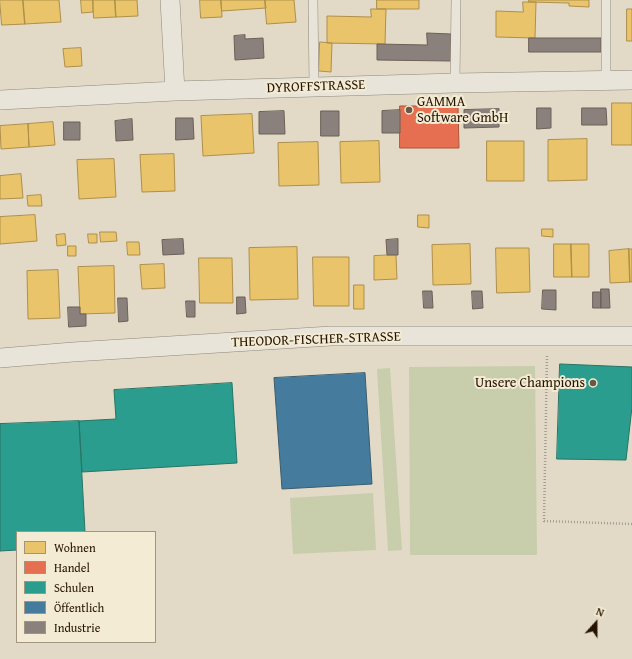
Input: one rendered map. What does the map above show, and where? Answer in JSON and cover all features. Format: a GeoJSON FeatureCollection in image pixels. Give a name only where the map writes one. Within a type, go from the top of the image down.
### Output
{"type":"FeatureCollection","features":[{"type":"Feature","properties":{"kind":"street"},"geometry":{"type":"LineString","coordinates":[[170,0],[175,91]]}},
{"type":"Feature","properties":{"kind":"street","name":"DYROFFSTRASSE"},"geometry":{"type":"LineString","coordinates":[[0,100],[314,86],[632,80]]}},
{"type":"Feature","properties":{"kind":"street","name":"THEODOR-FISCHER-STRASSE"},"geometry":{"type":"LineString","coordinates":[[0,358],[331,336],[632,336]]}},
{"type":"Feature","properties":{"kind":"lane"},"geometry":{"type":"LineString","coordinates":[[313,0],[314,86]]}},
{"type":"Feature","properties":{"kind":"lane"},"geometry":{"type":"LineString","coordinates":[[456,0],[456,83]]}},
{"type":"Feature","properties":{"kind":"lane"},"geometry":{"type":"LineString","coordinates":[[606,0],[606,81]]}},
{"type":"Feature","properties":{"kind":"path"},"geometry":{"type":"LineString","coordinates":[[548,336],[544,521],[632,524]]}},
{"type":"Feature","properties":{"kind":"green space"},"geometry":{"type":"Polygon","coordinates":[[[535,366],[537,555],[410,555],[409,367],[535,366]]]}},
{"type":"Feature","properties":{"kind":"green space"},"geometry":{"type":"Polygon","coordinates":[[[390,368],[402,550],[388,551],[377,369],[390,368]]]}},
{"type":"Feature","properties":{"kind":"green space"},"geometry":{"type":"Polygon","coordinates":[[[373,493],[376,550],[293,554],[290,498],[373,493]]]}},
{"type":"Feature","properties":{"kind":"building: Wohnen"},"geometry":{"type":"Polygon","coordinates":[[[0,0],[23,0],[25,24],[2,25],[0,0]]]}},
{"type":"Feature","properties":{"kind":"building: Wohnen"},"geometry":{"type":"Polygon","coordinates":[[[23,0],[59,0],[61,22],[25,24],[23,0]]]}},
{"type":"Feature","properties":{"kind":"building: Wohnen"},"geometry":{"type":"Polygon","coordinates":[[[81,0],[93,0],[93,12],[82,13],[81,0]]]}},
{"type":"Feature","properties":{"kind":"building: Wohnen"},"geometry":{"type":"Polygon","coordinates":[[[93,0],[115,0],[116,17],[94,18],[93,0]]]}},
{"type":"Feature","properties":{"kind":"building: Wohnen"},"geometry":{"type":"Polygon","coordinates":[[[115,0],[137,0],[138,16],[116,17],[115,0]]]}},
{"type":"Feature","properties":{"kind":"building: Wohnen"},"geometry":{"type":"Polygon","coordinates":[[[200,0],[221,0],[222,17],[201,18],[200,0]]]}},
{"type":"Feature","properties":{"kind":"building: Wohnen"},"geometry":{"type":"Polygon","coordinates":[[[221,0],[265,0],[266,8],[222,11],[221,0]]]}},
{"type":"Feature","properties":{"kind":"building: Wohnen"},"geometry":{"type":"Polygon","coordinates":[[[265,0],[294,0],[296,22],[267,24],[265,0]]]}},
{"type":"Feature","properties":{"kind":"building: Wohnen"},"geometry":{"type":"Polygon","coordinates":[[[377,0],[419,0],[419,9],[377,9],[377,0]]]}},
{"type":"Feature","properties":{"kind":"building: Wohnen"},"geometry":{"type":"Polygon","coordinates":[[[529,0],[589,0],[589,7],[569,6],[569,3],[529,2],[529,0]]]}},
{"type":"Feature","properties":{"kind":"building: Wohnen"},"geometry":{"type":"Polygon","coordinates":[[[523,2],[536,2],[535,38],[496,37],[496,11],[523,12],[523,2]]]}},
{"type":"Feature","properties":{"kind":"building: Wohnen"},"geometry":{"type":"Polygon","coordinates":[[[371,9],[386,9],[385,44],[327,43],[327,16],[371,17],[371,9]]]}},
{"type":"Feature","properties":{"kind":"building: Wohnen"},"geometry":{"type":"Polygon","coordinates":[[[627,9],[632,9],[632,41],[627,41],[627,9]]]}},
{"type":"Feature","properties":{"kind":"building: Wohnen"},"geometry":{"type":"Polygon","coordinates":[[[320,42],[332,43],[331,72],[319,71],[320,42]]]}},
{"type":"Feature","properties":{"kind":"building: Wohnen"},"geometry":{"type":"Polygon","coordinates":[[[81,48],[82,66],[65,67],[63,49],[81,48]]]}},
{"type":"Feature","properties":{"kind":"building: Wohnen"},"geometry":{"type":"Polygon","coordinates":[[[612,103],[632,103],[632,145],[612,145],[612,103]]]}},
{"type":"Feature","properties":{"kind":"building: Wohnen"},"geometry":{"type":"Polygon","coordinates":[[[252,114],[254,153],[203,156],[201,116],[252,114]]]}},
{"type":"Feature","properties":{"kind":"building: Wohnen"},"geometry":{"type":"Polygon","coordinates":[[[53,122],[55,145],[29,147],[28,124],[53,122]]]}},
{"type":"Feature","properties":{"kind":"building: Wohnen"},"geometry":{"type":"Polygon","coordinates":[[[28,124],[29,147],[1,149],[0,126],[28,124]]]}},
{"type":"Feature","properties":{"kind":"building: Wohnen"},"geometry":{"type":"Polygon","coordinates":[[[587,139],[587,180],[548,181],[548,140],[587,139]]]}},
{"type":"Feature","properties":{"kind":"building: Wohnen"},"geometry":{"type":"Polygon","coordinates":[[[379,141],[380,182],[341,183],[340,142],[379,141]]]}},
{"type":"Feature","properties":{"kind":"building: Wohnen"},"geometry":{"type":"Polygon","coordinates":[[[487,141],[524,141],[524,181],[487,181],[487,141]]]}},
{"type":"Feature","properties":{"kind":"building: Wohnen"},"geometry":{"type":"Polygon","coordinates":[[[318,142],[319,185],[279,186],[278,143],[318,142]]]}},
{"type":"Feature","properties":{"kind":"building: Wohnen"},"geometry":{"type":"Polygon","coordinates":[[[174,154],[175,191],[142,192],[140,155],[174,154]]]}},
{"type":"Feature","properties":{"kind":"building: Wohnen"},"geometry":{"type":"Polygon","coordinates":[[[114,159],[116,197],[79,199],[77,160],[114,159]]]}},
{"type":"Feature","properties":{"kind":"building: Wohnen"},"geometry":{"type":"Polygon","coordinates":[[[21,174],[23,198],[0,199],[0,176],[21,174]]]}},
{"type":"Feature","properties":{"kind":"building: Wohnen"},"geometry":{"type":"Polygon","coordinates":[[[41,195],[42,206],[28,206],[27,196],[41,195]]]}},
{"type":"Feature","properties":{"kind":"building: Wohnen"},"geometry":{"type":"Polygon","coordinates":[[[35,215],[37,241],[0,244],[0,217],[35,215]]]}},
{"type":"Feature","properties":{"kind":"building: Wohnen"},"geometry":{"type":"Polygon","coordinates":[[[418,215],[429,215],[429,228],[418,227],[418,215]]]}},
{"type":"Feature","properties":{"kind":"building: Wohnen"},"geometry":{"type":"Polygon","coordinates":[[[542,229],[553,229],[553,237],[542,236],[542,229]]]}},
{"type":"Feature","properties":{"kind":"building: Wohnen"},"geometry":{"type":"Polygon","coordinates":[[[100,232],[116,232],[117,241],[101,242],[100,232]]]}},
{"type":"Feature","properties":{"kind":"building: Wohnen"},"geometry":{"type":"Polygon","coordinates":[[[65,234],[66,245],[57,246],[56,235],[65,234]]]}},
{"type":"Feature","properties":{"kind":"building: Wohnen"},"geometry":{"type":"Polygon","coordinates":[[[88,234],[97,234],[97,243],[89,243],[88,234]]]}},
{"type":"Feature","properties":{"kind":"building: Wohnen"},"geometry":{"type":"Polygon","coordinates":[[[127,242],[139,242],[140,255],[128,255],[127,242]]]}},
{"type":"Feature","properties":{"kind":"building: Wohnen"},"geometry":{"type":"Polygon","coordinates":[[[470,244],[471,284],[433,285],[432,245],[470,244]]]}},
{"type":"Feature","properties":{"kind":"building: Wohnen"},"geometry":{"type":"Polygon","coordinates":[[[554,244],[571,244],[572,277],[554,277],[554,244]]]}},
{"type":"Feature","properties":{"kind":"building: Wohnen"},"geometry":{"type":"Polygon","coordinates":[[[571,244],[589,244],[589,277],[572,277],[571,244]]]}},
{"type":"Feature","properties":{"kind":"building: Wohnen"},"geometry":{"type":"Polygon","coordinates":[[[68,246],[76,246],[76,256],[68,256],[68,246]]]}},
{"type":"Feature","properties":{"kind":"building: Wohnen"},"geometry":{"type":"Polygon","coordinates":[[[297,247],[298,299],[250,300],[249,248],[297,247]]]}},
{"type":"Feature","properties":{"kind":"building: Wohnen"},"geometry":{"type":"Polygon","coordinates":[[[496,248],[529,248],[530,292],[497,293],[496,248]]]}},
{"type":"Feature","properties":{"kind":"building: Wohnen"},"geometry":{"type":"Polygon","coordinates":[[[629,249],[630,282],[610,283],[609,251],[629,249]]]}},
{"type":"Feature","properties":{"kind":"building: Wohnen"},"geometry":{"type":"Polygon","coordinates":[[[629,249],[632,249],[632,282],[630,282],[629,249]]]}},
{"type":"Feature","properties":{"kind":"building: Wohnen"},"geometry":{"type":"Polygon","coordinates":[[[396,255],[397,279],[374,280],[374,256],[396,255]]]}},
{"type":"Feature","properties":{"kind":"building: Wohnen"},"geometry":{"type":"Polygon","coordinates":[[[313,257],[349,257],[349,306],[314,306],[313,257]]]}},
{"type":"Feature","properties":{"kind":"building: Wohnen"},"geometry":{"type":"Polygon","coordinates":[[[199,258],[232,258],[233,303],[200,303],[199,258]]]}},
{"type":"Feature","properties":{"kind":"building: Wohnen"},"geometry":{"type":"Polygon","coordinates":[[[164,264],[165,288],[142,289],[140,265],[164,264]]]}},
{"type":"Feature","properties":{"kind":"building: Wohnen"},"geometry":{"type":"Polygon","coordinates":[[[114,266],[115,313],[80,314],[78,267],[114,266]]]}},
{"type":"Feature","properties":{"kind":"building: Wohnen"},"geometry":{"type":"Polygon","coordinates":[[[58,270],[60,318],[28,319],[27,271],[58,270]]]}},
{"type":"Feature","properties":{"kind":"building: Wohnen"},"geometry":{"type":"Polygon","coordinates":[[[354,285],[364,285],[364,309],[354,309],[354,285]]]}},
{"type":"Feature","properties":{"kind":"building: Handel"},"geometry":{"type":"Polygon","coordinates":[[[400,106],[458,106],[459,148],[400,148],[400,106]]]}},
{"type":"Feature","properties":{"kind":"building: Schulen"},"geometry":{"type":"Polygon","coordinates":[[[560,364],[632,367],[632,407],[626,460],[557,459],[560,364]]]}},
{"type":"Feature","properties":{"kind":"building: Schulen"},"geometry":{"type":"Polygon","coordinates":[[[232,383],[237,463],[82,472],[79,421],[116,419],[114,390],[232,383]]]}},
{"type":"Feature","properties":{"kind":"building: Schulen"},"geometry":{"type":"Polygon","coordinates":[[[79,421],[85,531],[16,531],[16,550],[0,551],[0,424],[79,421]]]}},
{"type":"Feature","properties":{"kind":"building: Öffentlich"},"geometry":{"type":"Polygon","coordinates":[[[365,373],[372,484],[282,489],[274,378],[365,373]]]}},
{"type":"Feature","properties":{"kind":"building: Industrie"},"geometry":{"type":"Polygon","coordinates":[[[427,33],[451,34],[451,61],[377,60],[377,44],[427,45],[427,33]]]}},
{"type":"Feature","properties":{"kind":"building: Industrie"},"geometry":{"type":"Polygon","coordinates":[[[245,35],[245,39],[263,38],[264,58],[235,60],[234,36],[245,35]]]}},
{"type":"Feature","properties":{"kind":"building: Industrie"},"geometry":{"type":"Polygon","coordinates":[[[529,38],[601,38],[601,52],[529,52],[529,38]]]}},
{"type":"Feature","properties":{"kind":"building: Industrie"},"geometry":{"type":"Polygon","coordinates":[[[537,108],[551,108],[551,128],[537,129],[537,108]]]}},
{"type":"Feature","properties":{"kind":"building: Industrie"},"geometry":{"type":"Polygon","coordinates":[[[582,108],[606,108],[607,125],[582,125],[582,108]]]}},
{"type":"Feature","properties":{"kind":"building: Industrie"},"geometry":{"type":"Polygon","coordinates":[[[499,109],[499,127],[464,128],[464,110],[499,109]]]}},
{"type":"Feature","properties":{"kind":"building: Industrie"},"geometry":{"type":"Polygon","coordinates":[[[400,110],[400,133],[382,133],[382,111],[400,110]]]}},
{"type":"Feature","properties":{"kind":"building: Industrie"},"geometry":{"type":"Polygon","coordinates":[[[284,111],[285,134],[259,134],[259,112],[284,111]]]}},
{"type":"Feature","properties":{"kind":"building: Industrie"},"geometry":{"type":"Polygon","coordinates":[[[321,111],[339,111],[339,136],[321,136],[321,111]]]}},
{"type":"Feature","properties":{"kind":"building: Industrie"},"geometry":{"type":"Polygon","coordinates":[[[176,118],[193,118],[194,139],[176,140],[176,118]]]}},
{"type":"Feature","properties":{"kind":"building: Industrie"},"geometry":{"type":"Polygon","coordinates":[[[132,119],[133,140],[116,141],[115,121],[132,119]]]}},
{"type":"Feature","properties":{"kind":"building: Industrie"},"geometry":{"type":"Polygon","coordinates":[[[64,122],[80,122],[80,140],[64,140],[64,122]]]}},
{"type":"Feature","properties":{"kind":"building: Industrie"},"geometry":{"type":"Polygon","coordinates":[[[183,239],[184,254],[163,255],[162,240],[183,239]]]}},
{"type":"Feature","properties":{"kind":"building: Industrie"},"geometry":{"type":"Polygon","coordinates":[[[398,239],[398,255],[387,255],[386,240],[398,239]]]}},
{"type":"Feature","properties":{"kind":"building: Industrie"},"geometry":{"type":"Polygon","coordinates":[[[601,289],[609,289],[610,308],[601,308],[601,289]]]}},
{"type":"Feature","properties":{"kind":"building: Industrie"},"geometry":{"type":"Polygon","coordinates":[[[543,290],[556,290],[556,310],[542,309],[543,290]]]}},
{"type":"Feature","properties":{"kind":"building: Industrie"},"geometry":{"type":"Polygon","coordinates":[[[423,291],[432,291],[433,308],[424,308],[423,291]]]}},
{"type":"Feature","properties":{"kind":"building: Industrie"},"geometry":{"type":"Polygon","coordinates":[[[472,291],[482,291],[483,308],[473,309],[472,291]]]}},
{"type":"Feature","properties":{"kind":"building: Industrie"},"geometry":{"type":"Polygon","coordinates":[[[593,292],[601,292],[601,308],[593,308],[593,292]]]}},
{"type":"Feature","properties":{"kind":"building: Industrie"},"geometry":{"type":"Polygon","coordinates":[[[237,297],[245,297],[246,313],[237,314],[237,297]]]}},
{"type":"Feature","properties":{"kind":"building: Industrie"},"geometry":{"type":"Polygon","coordinates":[[[118,298],[127,298],[128,321],[119,322],[118,298]]]}},
{"type":"Feature","properties":{"kind":"building: Industrie"},"geometry":{"type":"Polygon","coordinates":[[[186,301],[195,301],[195,317],[187,317],[186,301]]]}},
{"type":"Feature","properties":{"kind":"building: Industrie"},"geometry":{"type":"Polygon","coordinates":[[[68,307],[80,307],[80,314],[86,314],[86,326],[69,327],[68,307]]]}},
{"type":"Feature","properties":{"kind":"place","name":"GAMMA Software GmbH"},"geometry":{"type":"Point","coordinates":[409,110]}},
{"type":"Feature","properties":{"kind":"place","name":"Unsere Champions"},"geometry":{"type":"Point","coordinates":[593,383]}}]}
